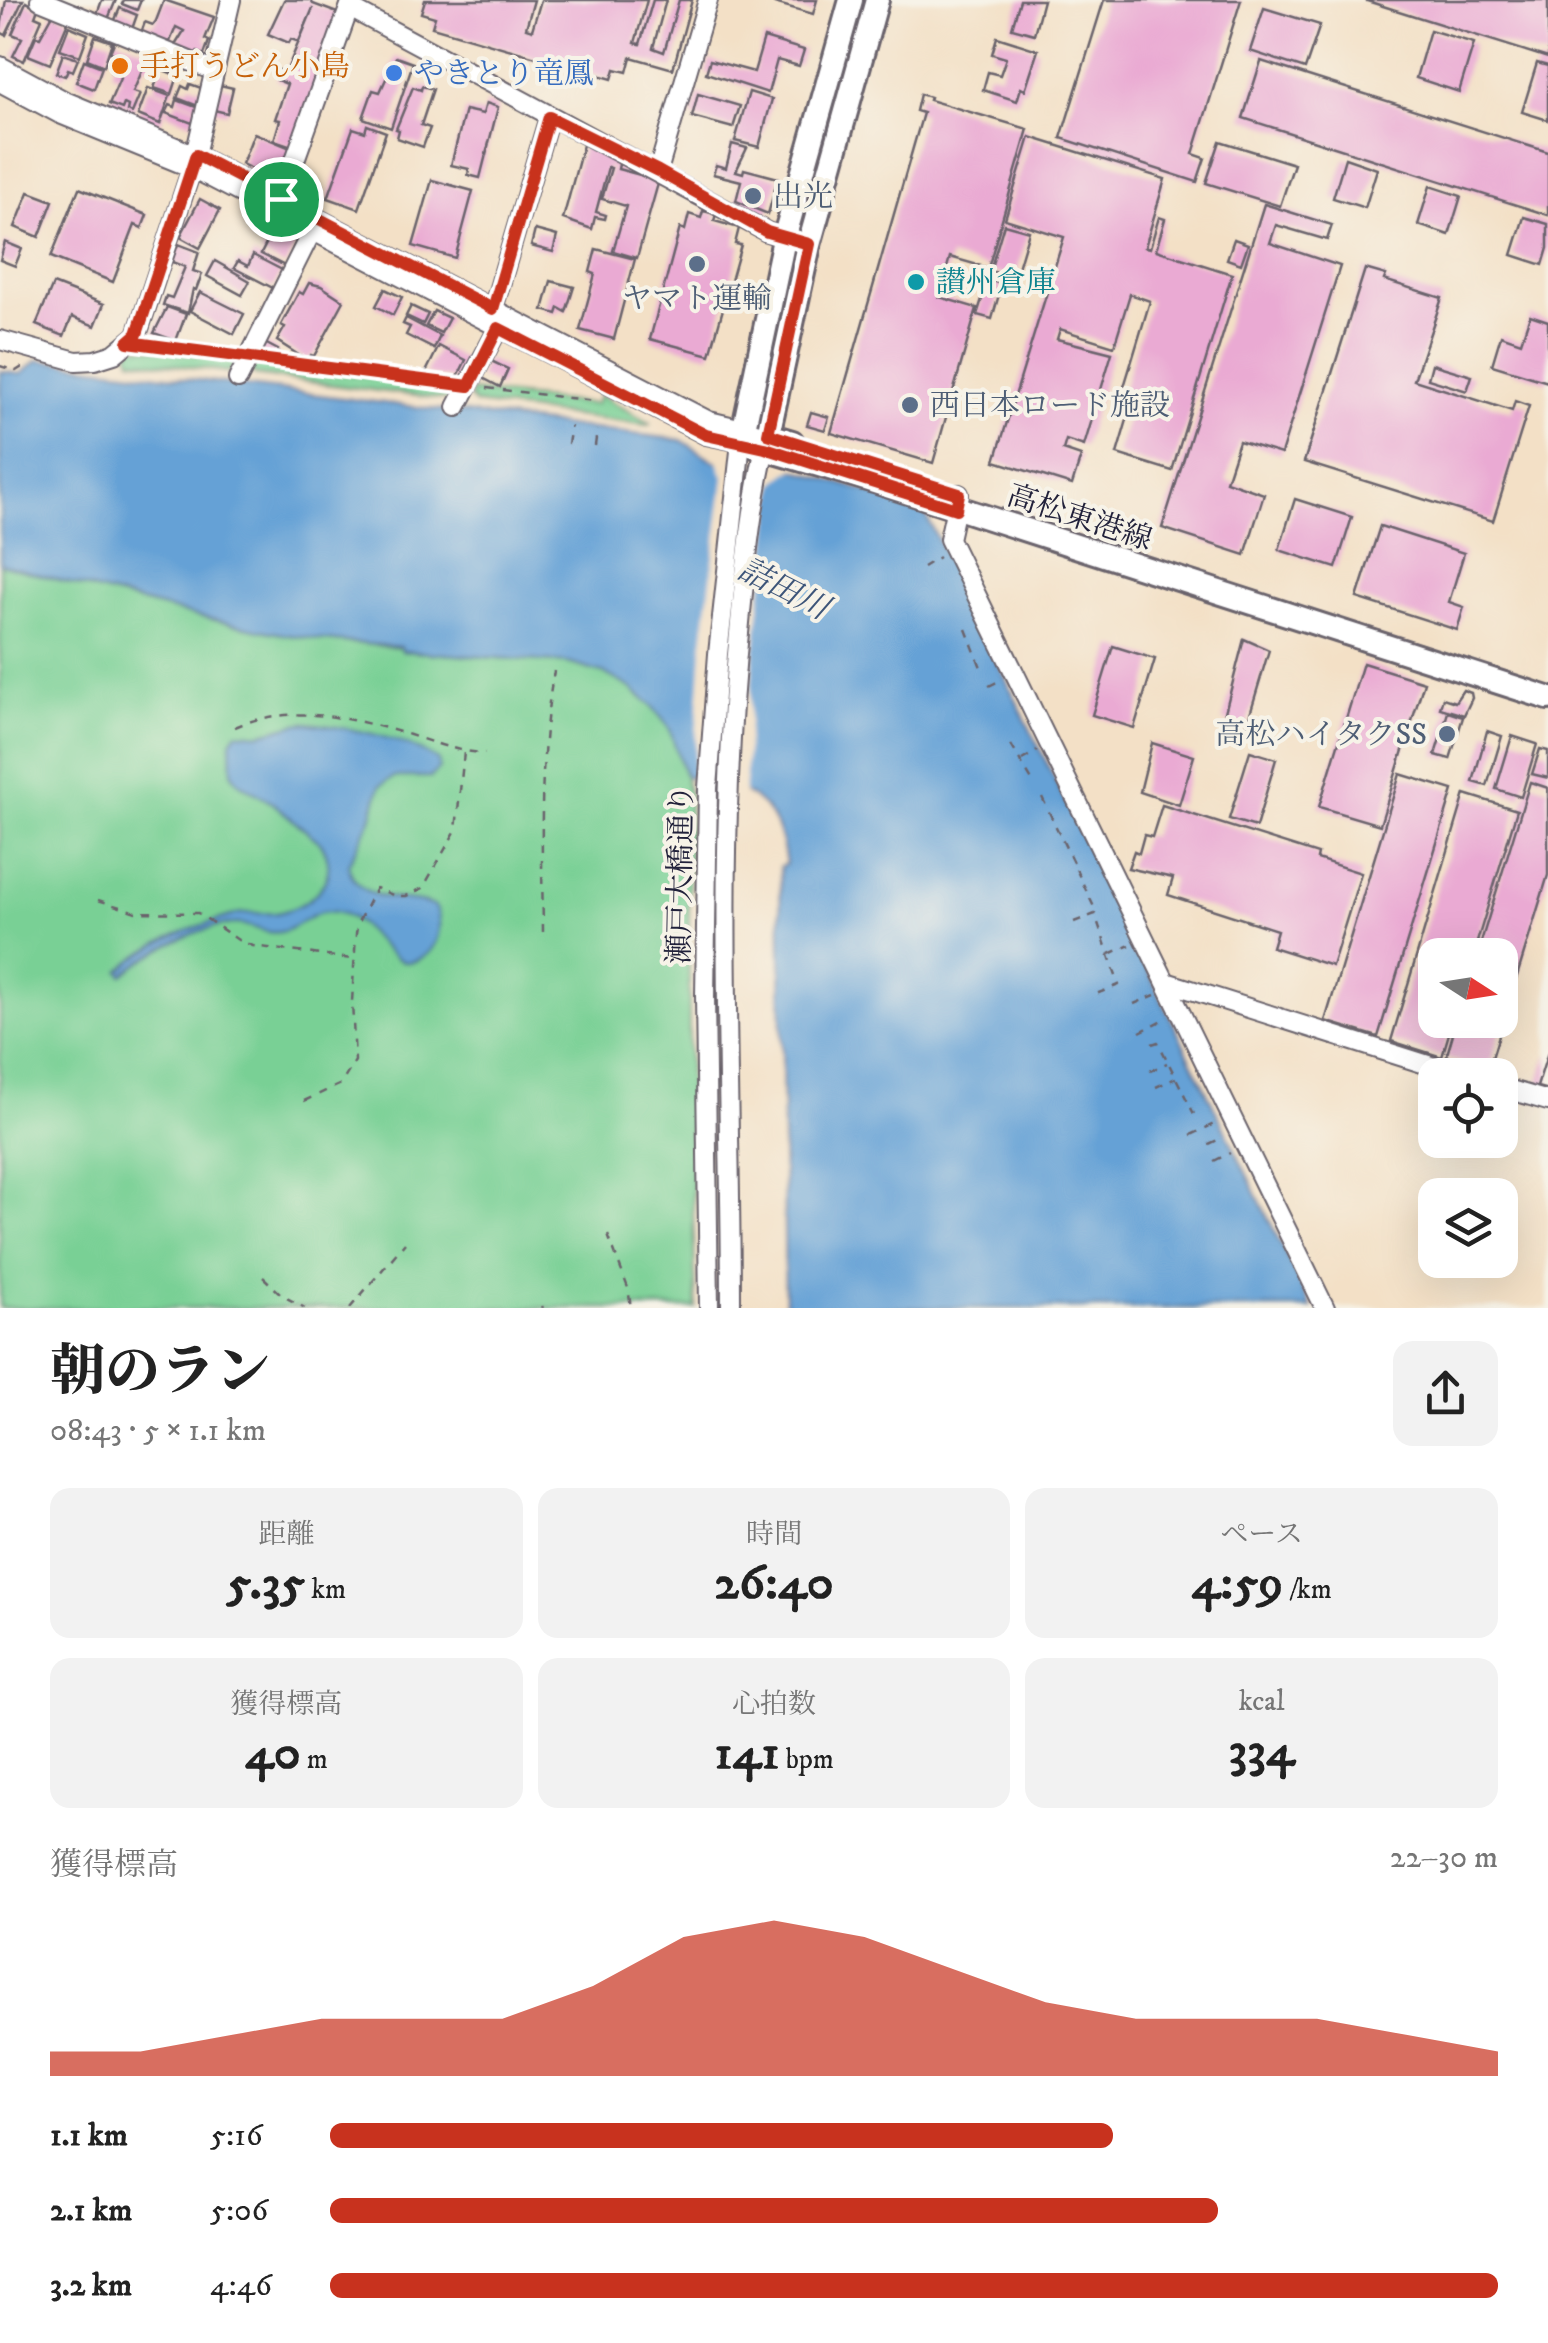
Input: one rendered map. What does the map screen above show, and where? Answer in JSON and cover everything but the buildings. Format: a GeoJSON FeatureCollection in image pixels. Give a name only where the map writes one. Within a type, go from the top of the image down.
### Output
{"type":"FeatureCollection","features":[{"type":"Feature","properties":{"kind":"main road"},"geometry":{"type":"LineString","coordinates":[[742,442],[784,238],[851,0]]}},
{"type":"Feature","properties":{"kind":"main road"},"geometry":{"type":"LineString","coordinates":[[765,447],[809,244],[877,0]]}},
{"type":"Feature","properties":{"kind":"main road","name":"高松東港線"},"geometry":{"type":"LineString","coordinates":[[742,442],[958,502],[1548,682]]}},
{"type":"Feature","properties":{"kind":"main road","name":"高松東港線"},"geometry":{"type":"LineString","coordinates":[[958,502],[1548,698]]}},
{"type":"Feature","properties":{"kind":"street"},"geometry":{"type":"LineString","coordinates":[[40,0],[214,71]]}},
{"type":"Feature","properties":{"kind":"street"},"geometry":{"type":"LineString","coordinates":[[0,340],[76,361],[114,354],[137,334],[194,162],[232,0]]}},
{"type":"Feature","properties":{"kind":"street"},"geometry":{"type":"LineString","coordinates":[[658,171],[708,0]]}},
{"type":"Feature","properties":{"kind":"street"},"geometry":{"type":"LineString","coordinates":[[281,199],[351,4],[549,117],[784,238],[809,244]]}},
{"type":"Feature","properties":{"kind":"street"},"geometry":{"type":"LineString","coordinates":[[0,66],[742,442]]}},
{"type":"Feature","properties":{"kind":"street"},"geometry":{"type":"LineString","coordinates":[[0,82],[60,114],[194,162],[281,199],[316,225]]}},
{"type":"Feature","properties":{"kind":"street"},"geometry":{"type":"LineString","coordinates":[[457,407],[499,318],[549,117]]}},
{"type":"Feature","properties":{"kind":"street"},"geometry":{"type":"LineString","coordinates":[[238,379],[316,225]]}},
{"type":"Feature","properties":{"kind":"street","name":"瀬戸大橋通り"},"geometry":{"type":"LineString","coordinates":[[710,1308],[705,996],[708,788],[718,654],[742,442]]}},
{"type":"Feature","properties":{"kind":"street","name":"瀬戸大橋通り"},"geometry":{"type":"LineString","coordinates":[[731,1308],[726,1101],[727,794],[743,593],[765,447]]}},
{"type":"Feature","properties":{"kind":"street"},"geometry":{"type":"LineString","coordinates":[[958,502],[949,538],[1162,988],[1325,1308]]}},
{"type":"Feature","properties":{"kind":"street"},"geometry":{"type":"LineString","coordinates":[[1162,988],[1418,1063]]}},
{"type":"Feature","properties":{"kind":"street"},"geometry":{"type":"LineString","coordinates":[[1518,1092],[1548,1101]]}},
{"type":"Feature","properties":{"kind":"path"},"geometry":{"type":"LineString","coordinates":[[128,342],[594,402],[600,392]]}},
{"type":"Feature","properties":{"kind":"path"},"geometry":{"type":"LineString","coordinates":[[0,366],[16,371],[24,368],[36,351]]}},
{"type":"Feature","properties":{"kind":"path"},"geometry":{"type":"LineString","coordinates":[[568,444],[571,426]]}},
{"type":"Feature","properties":{"kind":"path"},"geometry":{"type":"LineString","coordinates":[[595,446],[597,430]]}},
{"type":"Feature","properties":{"kind":"path"},"geometry":{"type":"LineString","coordinates":[[922,567],[945,554]]}},
{"type":"Feature","properties":{"kind":"path"},"geometry":{"type":"LineString","coordinates":[[966,629],[982,670]]}},
{"type":"Feature","properties":{"kind":"path"},"geometry":{"type":"LineString","coordinates":[[543,932],[546,717],[554,671]]}},
{"type":"Feature","properties":{"kind":"path"},"geometry":{"type":"LineString","coordinates":[[989,686],[1006,678]]}},
{"type":"Feature","properties":{"kind":"path"},"geometry":{"type":"LineString","coordinates":[[236,727],[267,716],[323,716],[372,724],[464,752],[485,753]]}},
{"type":"Feature","properties":{"kind":"path"},"geometry":{"type":"LineString","coordinates":[[1012,745],[1034,784]]}},
{"type":"Feature","properties":{"kind":"path"},"geometry":{"type":"LineString","coordinates":[[1021,760],[1040,750]]}},
{"type":"Feature","properties":{"kind":"path"},"geometry":{"type":"LineString","coordinates":[[304,1100],[345,1080],[355,1061],[353,960],[358,922],[376,888],[406,896],[422,888],[456,830],[464,752]]}},
{"type":"Feature","properties":{"kind":"path"},"geometry":{"type":"LineString","coordinates":[[1042,796],[1094,907]]}},
{"type":"Feature","properties":{"kind":"path"},"geometry":{"type":"LineString","coordinates":[[98,900],[136,912],[198,913],[253,946],[353,960]]}},
{"type":"Feature","properties":{"kind":"path"},"geometry":{"type":"LineString","coordinates":[[1074,922],[1095,914],[1119,985],[1096,994]]}},
{"type":"Feature","properties":{"kind":"path"},"geometry":{"type":"LineString","coordinates":[[1109,955],[1134,943]]}},
{"type":"Feature","properties":{"kind":"path"},"geometry":{"type":"LineString","coordinates":[[1134,1004],[1162,988]]}},
{"type":"Feature","properties":{"kind":"path"},"geometry":{"type":"LineString","coordinates":[[1140,1032],[1170,1017]]}},
{"type":"Feature","properties":{"kind":"path"},"geometry":{"type":"LineString","coordinates":[[1152,1044],[1158,1042],[1194,1114]]}},
{"type":"Feature","properties":{"kind":"path"},"geometry":{"type":"LineString","coordinates":[[1150,1071],[1168,1062]]}},
{"type":"Feature","properties":{"kind":"path"},"geometry":{"type":"LineString","coordinates":[[1156,1087],[1184,1070]]}},
{"type":"Feature","properties":{"kind":"path"},"geometry":{"type":"LineString","coordinates":[[1191,1136],[1220,1120]]}},
{"type":"Feature","properties":{"kind":"path"},"geometry":{"type":"LineString","coordinates":[[1210,1144],[1228,1135]]}},
{"type":"Feature","properties":{"kind":"path"},"geometry":{"type":"LineString","coordinates":[[1214,1162],[1235,1151]]}},
{"type":"Feature","properties":{"kind":"path"},"geometry":{"type":"LineString","coordinates":[[608,1235],[632,1308]]}},
{"type":"Feature","properties":{"kind":"path"},"geometry":{"type":"LineString","coordinates":[[350,1308],[405,1243]]}},
{"type":"Feature","properties":{"kind":"path"},"geometry":{"type":"LineString","coordinates":[[263,1277],[305,1308]]}},
{"type":"Feature","properties":{"kind":"green space"},"geometry":{"type":"Polygon","coordinates":[[[133,346],[240,359],[229,372],[131,359],[129,352],[133,346]]]}},
{"type":"Feature","properties":{"kind":"green space"},"geometry":{"type":"Polygon","coordinates":[[[251,363],[458,387],[449,400],[255,375],[250,370],[251,363]]]}},
{"type":"Feature","properties":{"kind":"green space"},"geometry":{"type":"Polygon","coordinates":[[[471,391],[595,404],[600,395],[650,423],[475,404],[470,398],[471,391]]]}},
{"type":"Feature","properties":{"kind":"green space"},"geometry":{"type":"Polygon","coordinates":[[[0,564],[159,607],[274,632],[403,651],[568,663],[606,674],[652,706],[669,727],[689,796],[689,1073],[696,1308],[0,1308],[0,564]]]}},
{"type":"Feature","properties":{"kind":"water","name":"詰田川"},"geometry":{"type":"Polygon","coordinates":[[[38,360],[681,440],[716,462],[797,470],[923,509],[1312,1308],[785,1308],[780,866],[786,864],[775,822],[766,809],[742,791],[685,776],[669,727],[631,688],[606,674],[568,663],[402,651],[401,647],[273,632],[159,607],[0,564],[0,371],[21,374],[38,360]]]}},
{"type":"Feature","properties":{"kind":"water"},"geometry":{"type":"Polygon","coordinates":[[[306,723],[374,734],[438,760],[439,768],[431,777],[394,777],[380,786],[371,819],[348,865],[364,889],[436,908],[438,936],[429,952],[404,962],[353,919],[324,911],[280,932],[241,924],[206,929],[161,949],[123,975],[120,971],[133,960],[175,936],[238,914],[290,910],[320,889],[328,868],[321,843],[232,774],[231,741],[236,733],[259,733],[306,723]]]}},
{"type":"Feature","properties":{"kind":"pier"},"geometry":{"type":"Polygon","coordinates":[[[715,455],[797,466],[775,483],[753,665],[744,796],[693,783],[702,649],[724,477],[715,455]]]}},
{"type":"Feature","properties":{"kind":"place","name":"手打うどん小島"},"geometry":{"type":"Point","coordinates":[120,66]}},
{"type":"Feature","properties":{"kind":"place","name":"やきとり竜鳳"},"geometry":{"type":"Point","coordinates":[394,73]}},
{"type":"Feature","properties":{"kind":"place","name":"出光"},"geometry":{"type":"Point","coordinates":[753,196]}},
{"type":"Feature","properties":{"kind":"place","name":"ヤマト運輸"},"geometry":{"type":"Point","coordinates":[697,264]}},
{"type":"Feature","properties":{"kind":"place","name":"讃州倉庫"},"geometry":{"type":"Point","coordinates":[916,282]}},
{"type":"Feature","properties":{"kind":"place","name":"西日本ロード施設"},"geometry":{"type":"Point","coordinates":[910,405]}},
{"type":"Feature","properties":{"kind":"place","name":"高松ハイタクSS"},"geometry":{"type":"Point","coordinates":[1447,734]}},
{"type":"Feature","properties":{"kind":"route"},"geometry":{"type":"LineString","coordinates":[[549,117],[658,171],[767,232],[809,244],[768,434],[959,494],[956,509],[765,448],[706,435],[498,328],[469,386],[128,342],[137,334],[196,155],[281,199],[493,309],[549,117]]}}]}
